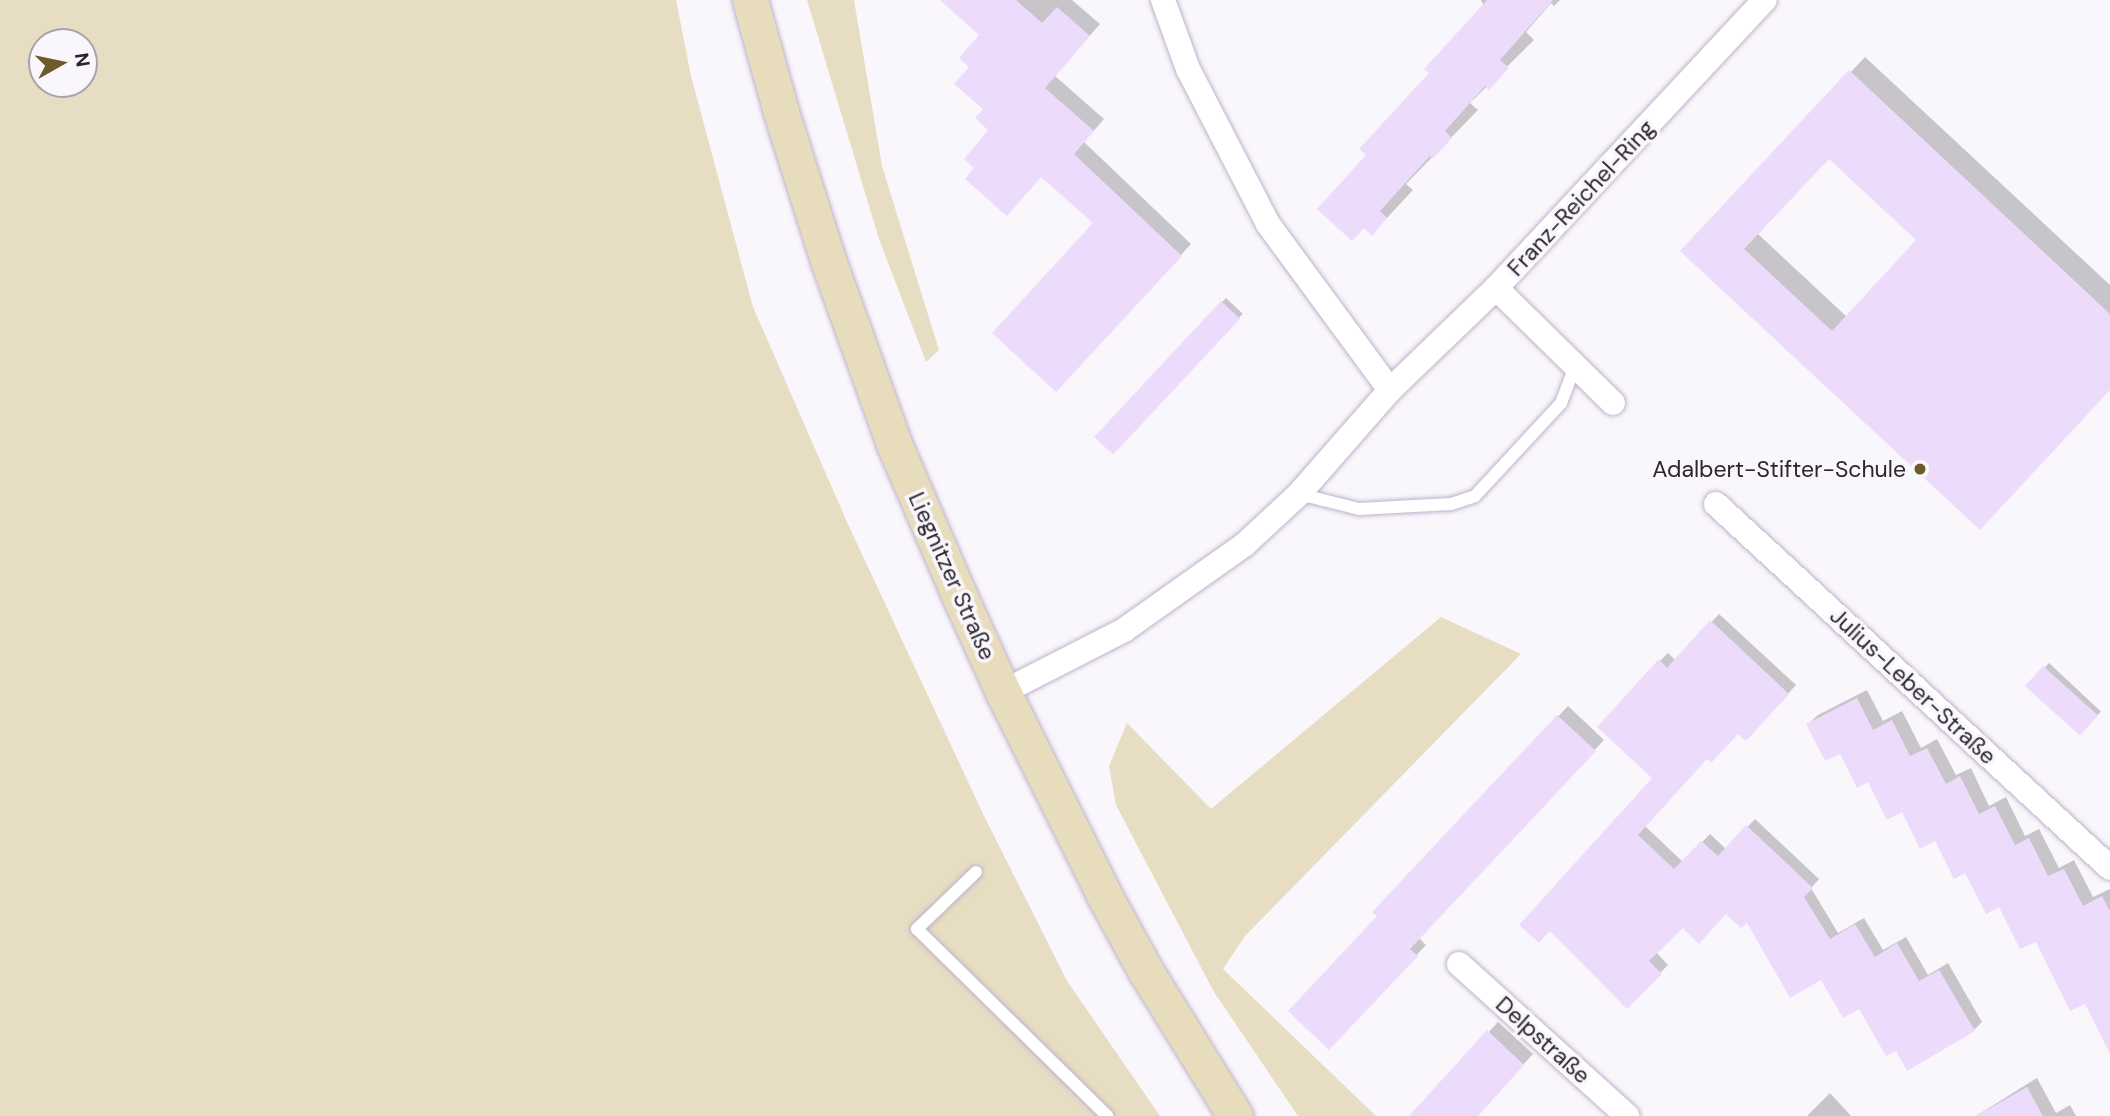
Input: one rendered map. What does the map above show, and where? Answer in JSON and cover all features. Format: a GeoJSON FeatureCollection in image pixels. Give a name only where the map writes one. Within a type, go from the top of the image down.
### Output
{"type":"FeatureCollection","features":[{"type":"Feature","properties":{"kind":"main road","name":"Liegnitzer Straße"},"geometry":{"type":"LineString","coordinates":[[750,0],[804,190],[889,431],[1003,692],[1110,905],[1145,970],[1235,1116]]}},
{"type":"Feature","properties":{"kind":"street"},"geometry":{"type":"LineString","coordinates":[[1163,0],[1188,69],[1268,224],[1390,390]]}},
{"type":"Feature","properties":{"kind":"street","name":"Franz-Reichel-Ring"},"geometry":{"type":"LineString","coordinates":[[1003,692],[1124,629],[1175,596],[1244,545],[1299,494],[1390,390],[1496,288],[1765,0]]}},
{"type":"Feature","properties":{"kind":"street"},"geometry":{"type":"LineString","coordinates":[[1496,288],[1614,403]]}},
{"type":"Feature","properties":{"kind":"street","name":"Julius-Leber-Straße"},"geometry":{"type":"LineString","coordinates":[[1716,503],[2110,867]]}},
{"type":"Feature","properties":{"kind":"street","name":"Delpstraße"},"geometry":{"type":"LineString","coordinates":[[1459,964],[1627,1116]]}},
{"type":"Feature","properties":{"kind":"lane"},"geometry":{"type":"LineString","coordinates":[[1299,494],[1359,509],[1451,504],[1475,496],[1561,403],[1575,366]]}},
{"type":"Feature","properties":{"kind":"lane"},"geometry":{"type":"LineString","coordinates":[[976,872],[916,929],[1107,1116]]}},
{"type":"Feature","properties":{"kind":"shaded area"},"geometry":{"type":"Polygon","coordinates":[[[0,0],[676,0],[691,76],[753,307],[847,522],[984,816],[1067,981],[1160,1116],[0,1116],[0,0]]]}},
{"type":"Feature","properties":{"kind":"shaded area"},"geometry":{"type":"Polygon","coordinates":[[[807,0],[854,0],[882,166],[939,350],[926,362],[879,239],[807,0]]]}},
{"type":"Feature","properties":{"kind":"shaded area"},"geometry":{"type":"Polygon","coordinates":[[[1441,617],[1521,654],[1245,936],[1223,969],[1376,1116],[1298,1116],[1214,992],[1116,805],[1109,766],[1127,723],[1211,809],[1441,617]]]}},
{"type":"Feature","properties":{"kind":"building"},"geometry":{"type":"Polygon","coordinates":[[[940,0],[1016,0],[1042,23],[1057,7],[1090,36],[1045,88],[1094,131],[1074,154],[1182,256],[1056,392],[992,333],[1093,223],[1041,177],[1007,216],[965,179],[974,168],[964,159],[988,130],[975,118],[983,109],[954,84],[969,67],[959,58],[979,35],[940,0]]]}},
{"type":"Feature","properties":{"kind":"building"},"geometry":{"type":"Polygon","coordinates":[[[1487,0],[1553,0],[1500,60],[1509,68],[1489,90],[1485,86],[1445,131],[1452,138],[1433,159],[1430,156],[1380,211],[1387,218],[1372,236],[1364,228],[1352,241],[1317,209],[1366,155],[1359,149],[1429,73],[1424,69],[1487,0]]]}},
{"type":"Feature","properties":{"kind":"building"},"geometry":{"type":"Polygon","coordinates":[[[1849,70],[2110,314],[2110,390],[1980,530],[1680,251],[1849,70]],[[1829,159],[1744,249],[1832,331],[1916,240],[1829,159]]]}},
{"type":"Feature","properties":{"kind":"building"},"geometry":{"type":"Polygon","coordinates":[[[1221,301],[1240,319],[1113,455],[1094,437],[1221,301]]]}},
{"type":"Feature","properties":{"kind":"building"},"geometry":{"type":"Polygon","coordinates":[[[1710,620],[1789,694],[1746,741],[1738,734],[1711,763],[1707,759],[1638,835],[1674,869],[1701,841],[1718,856],[1746,825],[1813,888],[1804,897],[1830,939],[1855,924],[1875,957],[1897,943],[1919,981],[1939,970],[1975,1031],[1907,1071],[1896,1051],[1886,1056],[1859,1009],[1843,1018],[1821,980],[1790,998],[1747,923],[1741,928],[1726,914],[1699,944],[1683,928],[1649,961],[1662,974],[1627,1009],[1550,931],[1539,943],[1519,925],[1652,778],[1597,727],[1659,659],[1667,668],[1710,620]]]}},
{"type":"Feature","properties":{"kind":"building"},"geometry":{"type":"Polygon","coordinates":[[[2043,666],[2098,716],[2080,736],[2025,686],[2043,666]]]}},
{"type":"Feature","properties":{"kind":"building"},"geometry":{"type":"Polygon","coordinates":[[[1857,698],[1873,730],[1892,720],[1910,756],[1927,748],[1946,784],[1960,776],[1979,814],[1995,806],[2015,845],[2029,838],[2048,876],[2064,869],[2083,906],[2102,896],[2110,911],[2110,1054],[2085,1004],[2070,1011],[2036,942],[2020,949],[1999,907],[1986,914],[1965,873],[1954,879],[1935,841],[1920,849],[1902,812],[1887,820],[1868,782],[1857,788],[1840,754],[1825,761],[1806,724],[1857,698]]]}},
{"type":"Feature","properties":{"kind":"building"},"geometry":{"type":"Polygon","coordinates":[[[1557,715],[1596,751],[1410,949],[1418,956],[1329,1050],[1288,1011],[1377,916],[1372,912],[1557,715]]]}},
{"type":"Feature","properties":{"kind":"building"},"geometry":{"type":"Polygon","coordinates":[[[1487,1030],[1524,1065],[1478,1116],[1409,1116],[1487,1030]]]}},
{"type":"Feature","properties":{"kind":"building"},"geometry":{"type":"Polygon","coordinates":[[[2027,1087],[2043,1116],[1976,1116],[2027,1087]]]}},
{"type":"Feature","properties":{"kind":"place","name":"Adalbert-Stifter-Schule"},"geometry":{"type":"Point","coordinates":[1920,469]}}]}
